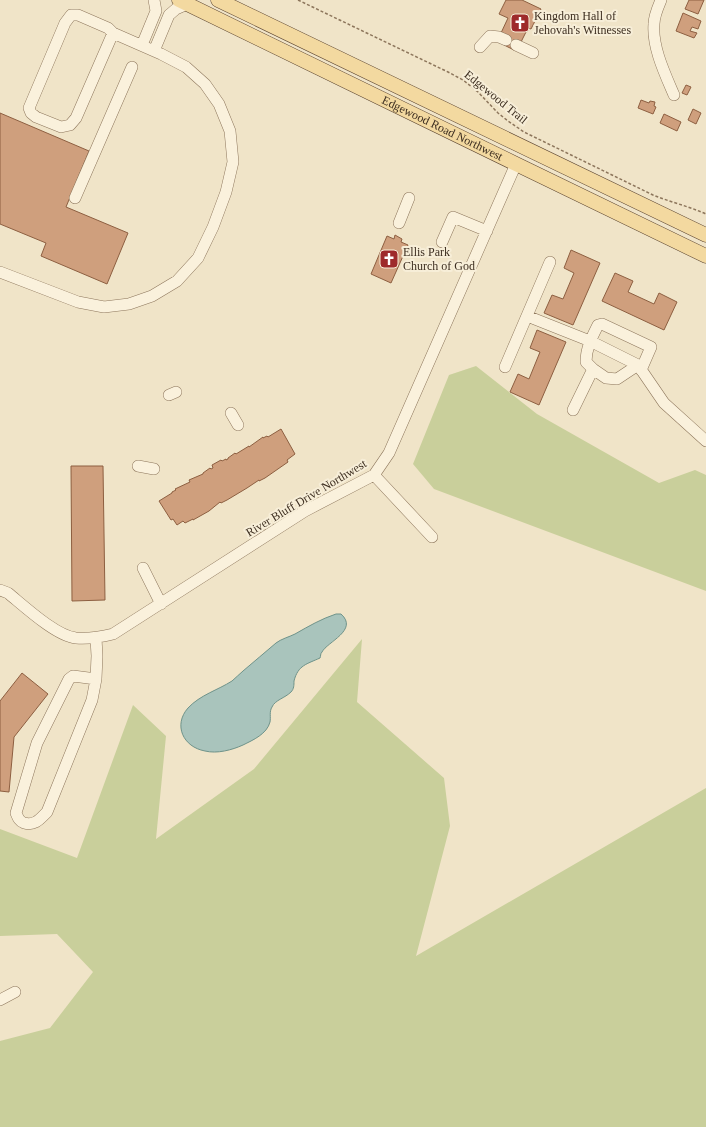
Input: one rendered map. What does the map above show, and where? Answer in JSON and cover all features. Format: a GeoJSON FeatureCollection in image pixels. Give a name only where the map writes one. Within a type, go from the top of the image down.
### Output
{"type":"FeatureCollection","features":[{"type":"Feature","properties":{"kind":"main road","name":"Edgewood Road Northwest"},"geometry":{"type":"LineString","coordinates":[[218,0],[706,235]]}},
{"type":"Feature","properties":{"kind":"main road","name":"Edgewood Road Northwest"},"geometry":{"type":"LineString","coordinates":[[183,2],[706,256]]}},
{"type":"Feature","properties":{"kind":"street"},"geometry":{"type":"LineString","coordinates":[[142,45],[156,11],[154,0]]}},
{"type":"Feature","properties":{"kind":"street"},"geometry":{"type":"LineString","coordinates":[[661,0],[654,23],[654,35],[662,67],[674,95]]}},
{"type":"Feature","properties":{"kind":"street"},"geometry":{"type":"LineString","coordinates":[[154,51],[169,15],[183,2]]}},
{"type":"Feature","properties":{"kind":"street"},"geometry":{"type":"LineString","coordinates":[[0,272],[78,302],[104,307],[129,304],[152,296],[177,281],[198,258],[213,227],[226,192],[233,162],[230,131],[219,104],[205,84],[186,67],[142,45],[113,33],[108,28],[78,15],[71,15],[65,23],[30,108],[31,113],[61,127],[70,125],[76,118],[113,33]]}},
{"type":"Feature","properties":{"kind":"street"},"geometry":{"type":"LineString","coordinates":[[480,47],[490,36],[499,37],[506,40]]}},
{"type":"Feature","properties":{"kind":"street"},"geometry":{"type":"LineString","coordinates":[[516,45],[533,53]]}},
{"type":"Feature","properties":{"kind":"street"},"geometry":{"type":"LineString","coordinates":[[75,198],[132,67]]}},
{"type":"Feature","properties":{"kind":"street","name":"River Bluff Drive Northwest"},"geometry":{"type":"LineString","coordinates":[[0,590],[8,593],[53,629],[64,635],[75,638],[96,638],[113,634],[305,511],[374,475],[389,453],[516,164]]}},
{"type":"Feature","properties":{"kind":"street"},"geometry":{"type":"LineString","coordinates":[[398,224],[409,198]]}},
{"type":"Feature","properties":{"kind":"street"},"geometry":{"type":"LineString","coordinates":[[442,242],[453,217],[486,231]]}},
{"type":"Feature","properties":{"kind":"street"},"geometry":{"type":"LineString","coordinates":[[505,367],[550,262]]}},
{"type":"Feature","properties":{"kind":"street"},"geometry":{"type":"LineString","coordinates":[[527,316],[590,341],[639,368],[664,403],[706,442]]}},
{"type":"Feature","properties":{"kind":"street"},"geometry":{"type":"LineString","coordinates":[[602,324],[651,347],[639,368],[617,379],[606,378],[586,362],[586,355],[590,341],[598,325],[602,324]]}},
{"type":"Feature","properties":{"kind":"street"},"geometry":{"type":"LineString","coordinates":[[573,410],[593,369]]}},
{"type":"Feature","properties":{"kind":"street"},"geometry":{"type":"LineString","coordinates":[[231,413],[238,425]]}},
{"type":"Feature","properties":{"kind":"street"},"geometry":{"type":"LineString","coordinates":[[138,466],[154,469]]}},
{"type":"Feature","properties":{"kind":"street"},"geometry":{"type":"LineString","coordinates":[[374,475],[432,537]]}},
{"type":"Feature","properties":{"kind":"street"},"geometry":{"type":"LineString","coordinates":[[143,568],[161,604]]}},
{"type":"Feature","properties":{"kind":"street"},"geometry":{"type":"LineString","coordinates":[[96,638],[96,679],[92,700],[47,812],[40,820],[33,824],[21,822],[16,813],[37,743],[70,679],[73,676],[96,679]]}},
{"type":"Feature","properties":{"kind":"street"},"geometry":{"type":"LineString","coordinates":[[0,1000],[15,992]]}},
{"type":"Feature","properties":{"kind":"path","name":"Edgewood Trail"},"geometry":{"type":"LineString","coordinates":[[298,0],[463,80],[478,92],[498,113],[524,132],[667,201],[692,208],[706,214]]}},
{"type":"Feature","properties":{"kind":"green space"},"geometry":{"type":"Polygon","coordinates":[[[476,366],[537,414],[659,483],[695,470],[706,475],[706,591],[434,489],[413,464],[449,375],[476,366]]]}},
{"type":"Feature","properties":{"kind":"green space"},"geometry":{"type":"Polygon","coordinates":[[[362,639],[357,702],[444,778],[450,826],[416,956],[706,788],[706,1127],[0,1127],[0,1041],[50,1028],[93,972],[57,934],[0,936],[0,829],[77,858],[133,705],[166,736],[156,839],[254,769],[362,639]]]}},
{"type":"Feature","properties":{"kind":"water"},"geometry":{"type":"Polygon","coordinates":[[[336,614],[341,614],[346,620],[344,630],[325,648],[320,658],[301,668],[294,681],[292,691],[273,705],[270,713],[270,722],[263,733],[243,745],[219,752],[210,752],[197,749],[186,740],[181,728],[181,721],[188,708],[193,703],[232,681],[278,642],[320,620],[336,614]]]}},
{"type":"Feature","properties":{"kind":"building","name":"Kingdom Hall of Jehovah's Witnesses"},"geometry":{"type":"Polygon","coordinates":[[[506,0],[522,0],[541,9],[531,29],[528,28],[521,42],[514,50],[504,45],[501,33],[508,18],[499,14],[506,0]]]}},
{"type":"Feature","properties":{"kind":"building"},"geometry":{"type":"Polygon","coordinates":[[[689,0],[704,0],[698,14],[685,9],[689,0]]]}},
{"type":"Feature","properties":{"kind":"building"},"geometry":{"type":"Polygon","coordinates":[[[683,13],[701,21],[698,29],[692,27],[690,31],[697,33],[694,38],[676,31],[683,13]]]}},
{"type":"Feature","properties":{"kind":"building"},"geometry":{"type":"Polygon","coordinates":[[[686,85],[691,87],[687,95],[682,93],[686,85]]]}},
{"type":"Feature","properties":{"kind":"building"},"geometry":{"type":"Polygon","coordinates":[[[641,100],[649,103],[650,101],[655,102],[654,106],[656,107],[653,114],[638,108],[641,100]]]}},
{"type":"Feature","properties":{"kind":"building"},"geometry":{"type":"Polygon","coordinates":[[[693,109],[701,113],[696,124],[688,120],[693,109]]]}},
{"type":"Feature","properties":{"kind":"building"},"geometry":{"type":"Polygon","coordinates":[[[0,113],[89,151],[66,207],[128,233],[107,284],[41,256],[46,243],[0,224],[0,113]]]}},
{"type":"Feature","properties":{"kind":"building"},"geometry":{"type":"Polygon","coordinates":[[[664,114],[681,122],[677,131],[660,123],[664,114]]]}},
{"type":"Feature","properties":{"kind":"building","name":"Ellis Park Church of God"},"geometry":{"type":"Polygon","coordinates":[[[395,235],[402,239],[401,242],[408,245],[391,283],[371,274],[387,236],[394,239],[395,235]]]}},
{"type":"Feature","properties":{"kind":"building"},"geometry":{"type":"Polygon","coordinates":[[[571,250],[600,263],[573,325],[544,313],[552,295],[563,299],[574,273],[564,268],[571,250]]]}},
{"type":"Feature","properties":{"kind":"building"},"geometry":{"type":"Polygon","coordinates":[[[615,273],[633,281],[628,292],[654,304],[659,293],[677,302],[664,330],[602,301],[615,273]]]}},
{"type":"Feature","properties":{"kind":"building"},"geometry":{"type":"Polygon","coordinates":[[[537,330],[566,342],[539,405],[510,392],[518,374],[529,379],[540,352],[530,348],[537,330]]]}},
{"type":"Feature","properties":{"kind":"building"},"geometry":{"type":"Polygon","coordinates":[[[281,429],[295,454],[287,460],[288,462],[265,478],[259,480],[227,500],[221,503],[220,502],[209,511],[193,520],[185,523],[183,521],[177,525],[173,519],[171,520],[159,501],[176,490],[175,489],[190,482],[189,480],[203,474],[210,468],[213,468],[212,465],[221,460],[228,459],[235,453],[236,454],[249,447],[263,437],[268,437],[281,429]]]}},
{"type":"Feature","properties":{"kind":"building"},"geometry":{"type":"Polygon","coordinates":[[[71,466],[103,466],[105,600],[72,601],[71,466]]]}},
{"type":"Feature","properties":{"kind":"building"},"geometry":{"type":"Polygon","coordinates":[[[22,673],[48,694],[14,737],[9,792],[0,791],[0,701],[22,673]]]}},
{"type":"Feature","properties":{"kind":"place","name":"Kingdom Hall of Jehovah's Witnesses"},"geometry":{"type":"Point","coordinates":[520,23]}},
{"type":"Feature","properties":{"kind":"place","name":"Ellis Park Church of God"},"geometry":{"type":"Point","coordinates":[389,259]}}]}
